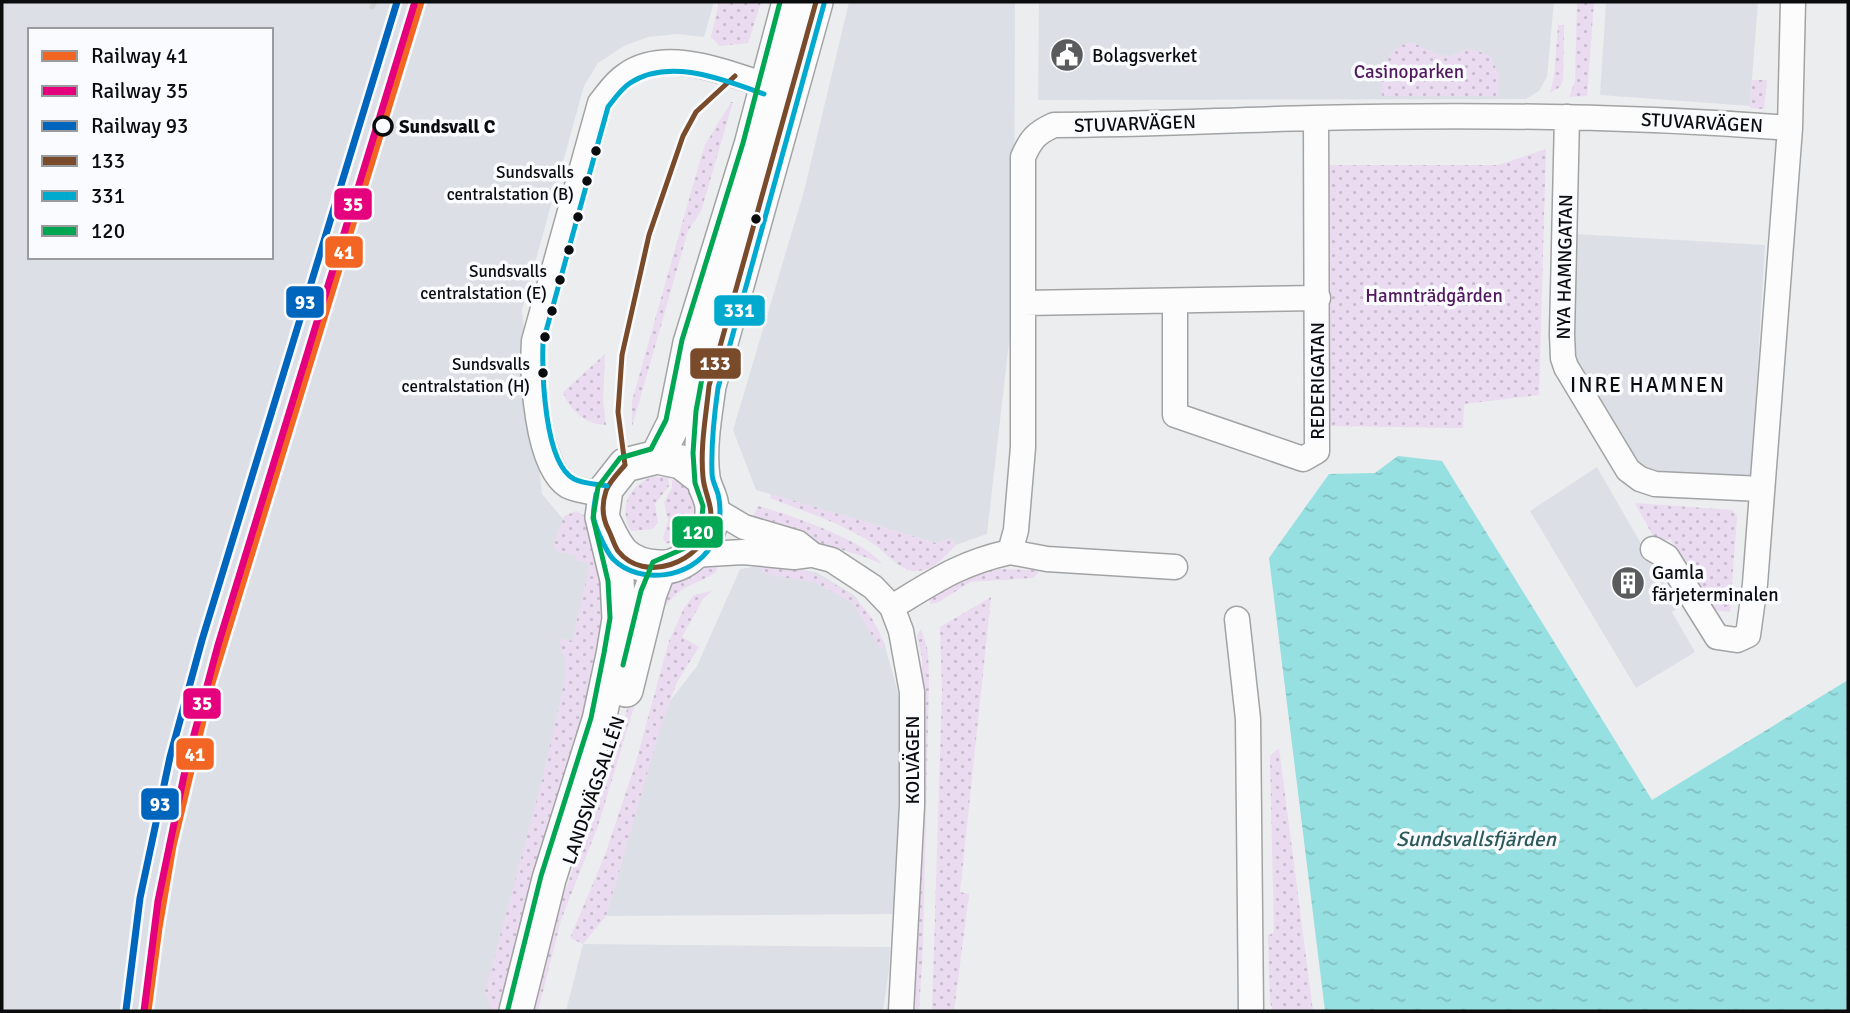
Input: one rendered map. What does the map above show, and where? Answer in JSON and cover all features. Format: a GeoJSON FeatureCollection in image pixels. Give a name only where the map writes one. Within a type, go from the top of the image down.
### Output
{"type":"FeatureCollection","features":[{"type":"Feature","properties":{"kind":"main road"},"geometry":{"type":"LineString","coordinates":[[708,493],[681,462],[657,457],[625,465],[606,489],[603,506],[619,552],[637,564],[660,568],[678,563],[692,555],[704,541],[711,522],[704,430],[709,386],[778,89],[789,2]]}},
{"type":"Feature","properties":{"kind":"main road"},"geometry":{"type":"LineString","coordinates":[[657,457],[674,423],[690,343],[778,89],[816,2]]}},
{"type":"Feature","properties":{"kind":"main road","name":"LANDSVÄGSALLÉN"},"geometry":{"type":"LineString","coordinates":[[519,1011],[549,878],[599,720],[619,619],[615,570],[603,506]]}},
{"type":"Feature","properties":{"kind":"main road","name":"LANDSVÄGSALLÉN"},"geometry":{"type":"LineString","coordinates":[[519,1011],[620,709],[640,641],[650,593],[660,568]]}},
{"type":"Feature","properties":{"kind":"street"},"geometry":{"type":"LineString","coordinates":[[1653,549],[1667,557],[1717,637],[1737,640],[1748,635],[1753,614],[1790,128],[1793,2]]}},
{"type":"Feature","properties":{"kind":"street"},"geometry":{"type":"LineString","coordinates":[[1791,65],[1801,42],[1806,2]]}},
{"type":"Feature","properties":{"kind":"street"},"geometry":{"type":"LineString","coordinates":[[603,506],[557,476],[550,464],[533,388],[534,341],[600,103],[626,75],[643,66],[666,63],[702,65],[778,89]]}},
{"type":"Feature","properties":{"kind":"street","name":"NYA HAMNGATAN"},"geometry":{"type":"LineString","coordinates":[[1567,117],[1562,334],[1566,367],[1628,470],[1640,479],[1655,484],[1762,489]]}},
{"type":"Feature","properties":{"kind":"street","name":"STUVARVÄGEN"},"geometry":{"type":"LineString","coordinates":[[1010,552],[1020,500],[1023,447],[1023,158],[1031,139],[1039,132],[1054,125],[1316,118],[1642,118],[1790,128]]}},
{"type":"Feature","properties":{"kind":"street","name":"REDERIGATAN"},"geometry":{"type":"LineString","coordinates":[[1175,302],[1175,415],[1303,458],[1317,451],[1316,118]]}},
{"type":"Feature","properties":{"kind":"street","name":"REDERIGATAN"},"geometry":{"type":"LineString","coordinates":[[1023,303],[1318,298]]}},
{"type":"Feature","properties":{"kind":"street","name":"KOLVÄGEN"},"geometry":{"type":"LineString","coordinates":[[708,493],[744,527],[798,543],[813,555],[832,561],[873,587],[892,607],[901,631],[912,692],[912,805],[901,1011]]}},
{"type":"Feature","properties":{"kind":"street","name":"KOLVÄGEN"},"geometry":{"type":"LineString","coordinates":[[692,555],[743,552],[793,557],[813,555]]}},
{"type":"Feature","properties":{"kind":"street"},"geometry":{"type":"LineString","coordinates":[[892,607],[940,576],[975,561],[1010,552],[1046,559],[1175,567]]}},
{"type":"Feature","properties":{"kind":"street"},"geometry":{"type":"LineString","coordinates":[[1237,619],[1248,719],[1251,1011]]}},
{"type":"Feature","properties":{"kind":"shaded area"},"geometry":{"type":"Polygon","coordinates":[[[2,2],[714,2],[704,37],[677,34],[648,37],[624,46],[598,63],[584,86],[522,310],[542,494],[563,519],[600,535],[502,1011],[2,1011],[2,2]]]}},
{"type":"Feature","properties":{"kind":"shaded area"},"geometry":{"type":"Polygon","coordinates":[[[849,2],[1015,2],[1014,299],[987,534],[956,545],[951,538],[936,543],[756,490],[733,430],[804,191],[849,2]]]}},
{"type":"Feature","properties":{"kind":"shaded area"},"geometry":{"type":"Polygon","coordinates":[[[1039,2],[1554,2],[1547,77],[1539,91],[1526,99],[1038,100],[1039,2]]]}},
{"type":"Feature","properties":{"kind":"shaded area"},"geometry":{"type":"Polygon","coordinates":[[[1606,2],[1758,2],[1750,106],[1600,95],[1606,2]]]}},
{"type":"Feature","properties":{"kind":"shaded area"},"geometry":{"type":"Polygon","coordinates":[[[1576,234],[1765,245],[1751,478],[1644,474],[1573,356],[1576,234]]]}},
{"type":"Feature","properties":{"kind":"shaded area","name":"Gamla färjeterminalen"},"geometry":{"type":"Polygon","coordinates":[[[1597,467],[1678,608],[1672,612],[1695,652],[1636,688],[1530,511],[1597,467]]]}},
{"type":"Feature","properties":{"kind":"shaded area"},"geometry":{"type":"Polygon","coordinates":[[[766,565],[816,572],[855,596],[884,642],[900,700],[897,914],[606,916],[666,706],[697,666],[740,569],[766,565]]]}},
{"type":"Feature","properties":{"kind":"shaded area"},"geometry":{"type":"Polygon","coordinates":[[[583,944],[890,947],[883,1011],[566,1011],[583,944]]]}},
{"type":"Feature","properties":{"kind":"green space"},"geometry":{"type":"Polygon","coordinates":[[[719,2],[761,2],[748,43],[720,46],[711,37],[719,2]]]}},
{"type":"Feature","properties":{"kind":"green space"},"geometry":{"type":"Polygon","coordinates":[[[1577,2],[1594,2],[1587,96],[1569,97],[1575,81],[1577,2]]]}},
{"type":"Feature","properties":{"kind":"green space"},"geometry":{"type":"Polygon","coordinates":[[[1558,25],[1564,25],[1563,80],[1560,87],[1550,93],[1554,77],[1558,25]]]}},
{"type":"Feature","properties":{"kind":"green space","name":"Casinoparken"},"geometry":{"type":"Polygon","coordinates":[[[1411,42],[1439,55],[1450,56],[1469,49],[1490,55],[1499,75],[1498,96],[1382,96],[1382,78],[1386,62],[1395,50],[1411,42]]]}},
{"type":"Feature","properties":{"kind":"green space"},"geometry":{"type":"Polygon","coordinates":[[[1752,80],[1767,80],[1764,109],[1750,108],[1752,80]]]}},
{"type":"Feature","properties":{"kind":"green space"},"geometry":{"type":"Polygon","coordinates":[[[731,102],[701,211],[688,231],[632,427],[632,401],[699,164],[705,145],[731,102]]]}},
{"type":"Feature","properties":{"kind":"green space","name":"Hamnträdgården"},"geometry":{"type":"Polygon","coordinates":[[[1546,149],[1539,395],[1464,404],[1463,428],[1326,426],[1329,165],[1498,165],[1546,149]]]}},
{"type":"Feature","properties":{"kind":"green space"},"geometry":{"type":"Polygon","coordinates":[[[605,354],[603,401],[606,425],[591,422],[579,415],[563,392],[605,354]]]}},
{"type":"Feature","properties":{"kind":"green space"},"geometry":{"type":"Polygon","coordinates":[[[652,477],[668,477],[669,486],[655,504],[658,523],[652,529],[631,531],[626,514],[628,499],[637,486],[652,477]]]}},
{"type":"Feature","properties":{"kind":"green space"},"geometry":{"type":"Polygon","coordinates":[[[672,480],[680,483],[691,495],[695,511],[691,528],[686,535],[666,544],[663,538],[668,520],[664,502],[672,488],[672,480]]]}},
{"type":"Feature","properties":{"kind":"green space"},"geometry":{"type":"Polygon","coordinates":[[[771,494],[936,543],[951,538],[956,545],[933,566],[910,570],[899,565],[863,537],[824,518],[770,498],[771,494]]]}},
{"type":"Feature","properties":{"kind":"green space"},"geometry":{"type":"Polygon","coordinates":[[[1635,503],[1732,510],[1737,516],[1730,612],[1713,610],[1670,538],[1658,545],[1635,503]]]}},
{"type":"Feature","properties":{"kind":"green space"},"geometry":{"type":"Polygon","coordinates":[[[758,506],[843,537],[873,555],[882,564],[751,522],[758,506]]]}},
{"type":"Feature","properties":{"kind":"green space"},"geometry":{"type":"Polygon","coordinates":[[[576,511],[590,518],[609,620],[506,1011],[492,1011],[485,992],[542,780],[566,674],[566,662],[558,638],[572,641],[590,564],[576,560],[577,556],[556,551],[554,545],[564,516],[576,511]]]}},
{"type":"Feature","properties":{"kind":"green space"},"geometry":{"type":"Polygon","coordinates":[[[777,562],[819,576],[844,590],[874,622],[884,648],[880,649],[853,603],[816,583],[765,574],[760,568],[763,564],[777,562]]]}},
{"type":"Feature","properties":{"kind":"green space"},"geometry":{"type":"Polygon","coordinates":[[[714,563],[718,565],[716,572],[676,594],[664,608],[598,826],[561,920],[538,1011],[532,1011],[559,907],[608,774],[643,655],[671,582],[694,569],[714,563]]]}},
{"type":"Feature","properties":{"kind":"green space"},"geometry":{"type":"Polygon","coordinates":[[[1002,569],[1039,572],[1033,578],[970,582],[939,602],[930,604],[930,599],[964,579],[1002,569]]]}},
{"type":"Feature","properties":{"kind":"green space"},"geometry":{"type":"Polygon","coordinates":[[[712,591],[703,599],[682,637],[699,647],[677,682],[661,726],[606,916],[583,944],[570,938],[605,855],[635,765],[669,641],[684,608],[694,595],[712,591]]]}},
{"type":"Feature","properties":{"kind":"green space"},"geometry":{"type":"Polygon","coordinates":[[[991,597],[960,892],[969,894],[954,1011],[932,1011],[942,691],[940,627],[991,597]]]}},
{"type":"Feature","properties":{"kind":"green space"},"geometry":{"type":"Polygon","coordinates":[[[921,629],[928,651],[929,679],[923,946],[919,1011],[911,1011],[922,703],[922,657],[917,636],[921,629]]]}},
{"type":"Feature","properties":{"kind":"green space"},"geometry":{"type":"Polygon","coordinates":[[[1279,748],[1313,1011],[1273,1011],[1270,1002],[1268,936],[1274,932],[1270,756],[1279,748]]]}},
{"type":"Feature","properties":{"kind":"water","name":"Sundsvallsfjärden"},"geometry":{"type":"Polygon","coordinates":[[[1398,456],[1442,461],[1652,800],[1848,680],[1848,1011],[1325,1011],[1269,558],[1329,474],[1375,473],[1398,456]]]}},
{"type":"Feature","properties":{"kind":"railway"},"geometry":{"type":"LineString","coordinates":[[371,9],[375,2]]}},
{"type":"Feature","properties":{"kind":"rail line","name":"93"},"geometry":{"type":"LineString","coordinates":[[126,1010],[140,898],[170,757],[202,640],[397,2]]}},
{"type":"Feature","properties":{"kind":"rail line","name":"41"},"geometry":{"type":"LineString","coordinates":[[148,1011],[173,846],[212,683],[421,2]]}},
{"type":"Feature","properties":{"kind":"rail line","name":"35"},"geometry":{"type":"LineString","coordinates":[[144,1011],[158,901],[187,761],[218,645],[414,5]]}},
{"type":"Feature","properties":{"kind":"transit line","name":"120"},"geometry":{"type":"LineString","coordinates":[[508,1009],[541,876],[591,718],[604,653],[610,618],[608,581],[593,518],[598,487],[620,458],[651,449],[666,420],[682,340],[743,143],[780,2]]}},
{"type":"Feature","properties":{"kind":"transit line","name":"133"},"geometry":{"type":"LineString","coordinates":[[625,465],[607,488],[603,507],[605,521],[618,551],[629,561],[642,566],[656,567],[684,558],[705,538],[710,524],[711,511],[702,466],[709,386],[816,2]]}},
{"type":"Feature","properties":{"kind":"transit line","name":"331"},"geometry":{"type":"LineString","coordinates":[[596,494],[593,517],[597,530],[613,559],[624,568],[651,575],[679,571],[702,557],[714,540],[720,514],[718,494],[712,476],[713,430],[718,388],[824,4]]}},
{"type":"Feature","properties":{"kind":"transit line","name":"331"},"geometry":{"type":"LineString","coordinates":[[607,486],[574,479],[564,470],[556,455],[544,395],[543,342],[608,107],[630,83],[646,75],[662,72],[697,74],[764,94]]}},
{"type":"Feature","properties":{"kind":"transit line","name":"133"},"geometry":{"type":"LineString","coordinates":[[625,465],[618,412],[622,355],[649,235],[683,136],[696,112],[735,76]]}},
{"type":"Feature","properties":{"kind":"transit line","name":"120"},"geometry":{"type":"LineString","coordinates":[[623,665],[641,591],[653,562],[685,548],[701,528],[703,506],[695,483],[693,453],[696,411],[703,373]]}},
{"type":"Feature","properties":{"kind":"place","name":"Bolagsverket"},"geometry":{"type":"Point","coordinates":[1067,55]}},
{"type":"Feature","properties":{"kind":"place","name":"Sundsvall C"},"geometry":{"type":"Point","coordinates":[383,126]}},
{"type":"Feature","properties":{"kind":"place","name":"Sundsvalls centralstation (B)"},"geometry":{"type":"Point","coordinates":[587,181]}},
{"type":"Feature","properties":{"kind":"place","name":"Sundsvalls centralstation (E)"},"geometry":{"type":"Point","coordinates":[560,280]}},
{"type":"Feature","properties":{"kind":"place","name":"Sundsvalls centralstation (H)"},"geometry":{"type":"Point","coordinates":[543,373]}},
{"type":"Feature","properties":{"kind":"place","name":"Gamla färjeterminalen"},"geometry":{"type":"Point","coordinates":[1628,583]}},
{"type":"Feature","properties":{"kind":"district","name":"INRE HAMNEN"},"geometry":{"type":"Point","coordinates":[1648,385]}}]}
